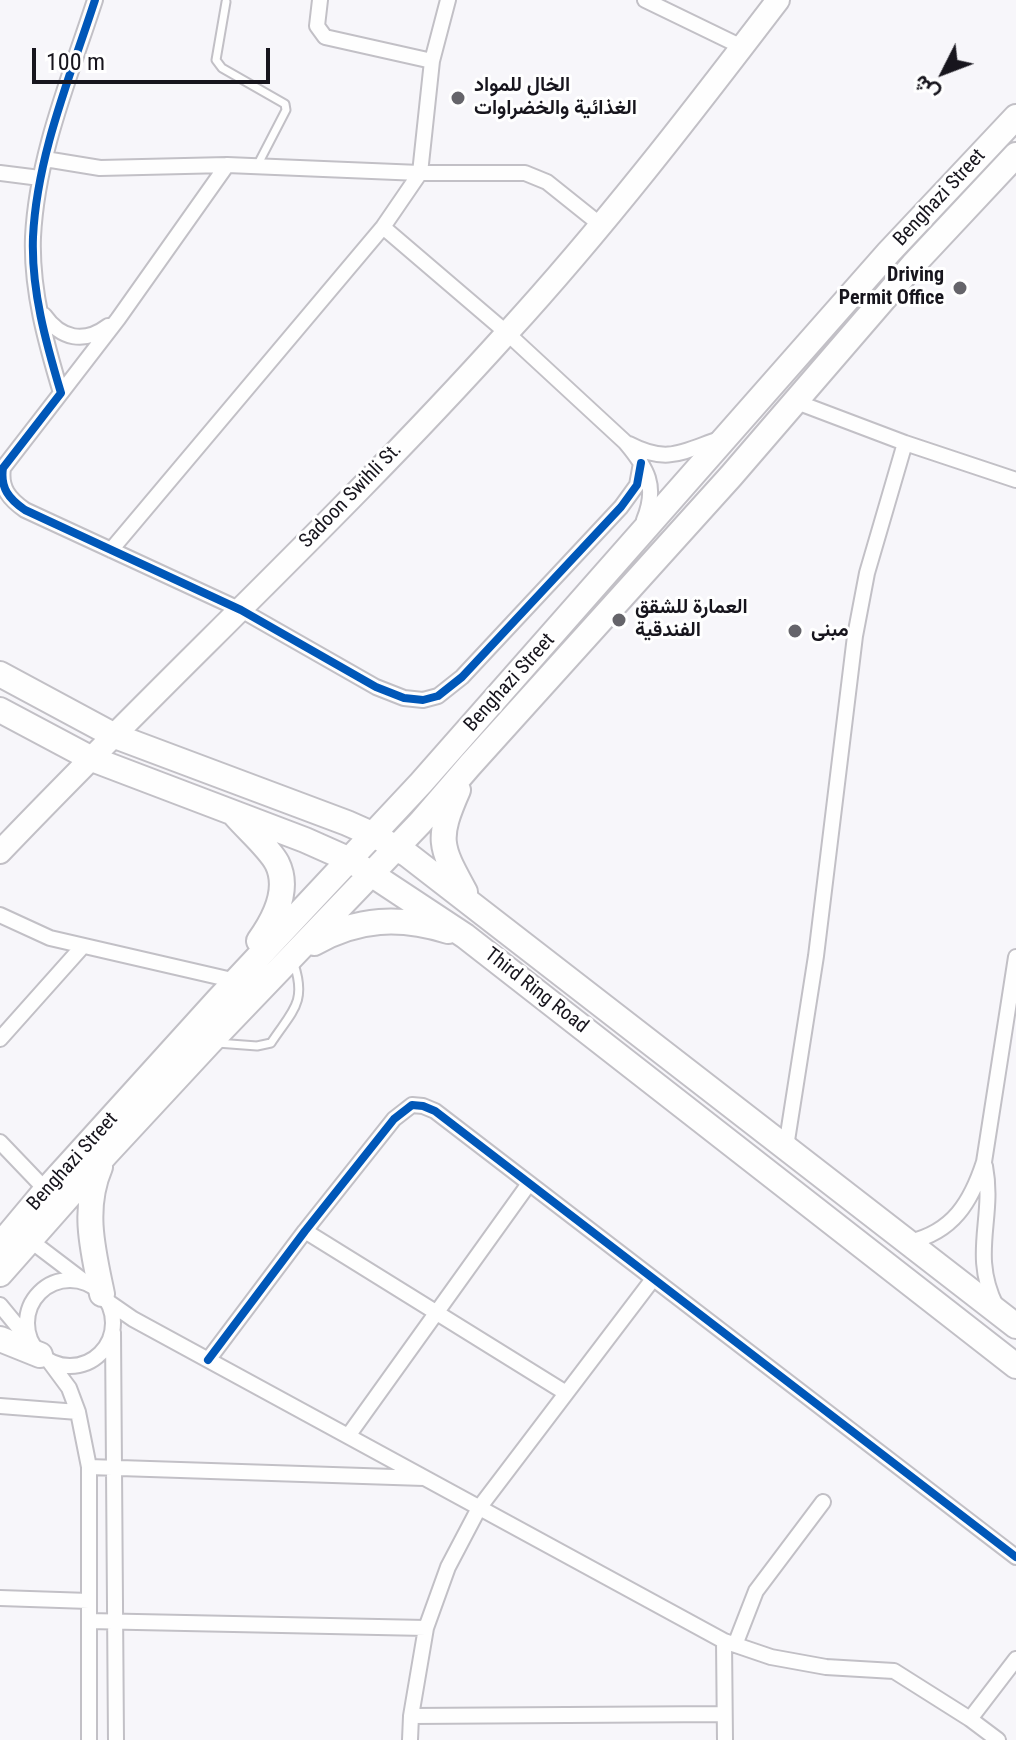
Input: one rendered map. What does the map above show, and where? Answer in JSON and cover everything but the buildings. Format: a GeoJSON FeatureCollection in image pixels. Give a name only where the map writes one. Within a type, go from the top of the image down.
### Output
{"type":"FeatureCollection","features":[{"type":"Feature","properties":{"kind":"main road","name":"Sadoon Swihli St."},"geometry":{"type":"LineString","coordinates":[[0,852],[241,610],[507,333],[602,226],[778,0]]}},
{"type":"Feature","properties":{"kind":"main road","name":"Benghazi Street"},"geometry":{"type":"LineString","coordinates":[[0,1274],[14,1240],[46,1190],[225,990],[374,835],[889,252],[1016,117]]}},
{"type":"Feature","properties":{"kind":"main road","name":"Benghazi Street"},"geometry":{"type":"LineString","coordinates":[[14,1240],[107,1153],[397,849],[731,476],[913,265],[1016,156]]}},
{"type":"Feature","properties":{"kind":"main road","name":"Third Ring Road"},"geometry":{"type":"LineString","coordinates":[[0,674],[115,736],[374,835],[397,849],[423,866],[1008,1320]]}},
{"type":"Feature","properties":{"kind":"main road","name":"Third Ring Road"},"geometry":{"type":"LineString","coordinates":[[0,710],[92,759],[350,860],[373,874],[465,936],[1016,1366]]}},
{"type":"Feature","properties":{"kind":"main road"},"geometry":{"type":"LineString","coordinates":[[470,765],[443,830],[443,846],[448,863],[472,905]]}},
{"type":"Feature","properties":{"kind":"main road"},"geometry":{"type":"LineString","coordinates":[[225,990],[267,930],[278,909],[281,885],[277,863],[233,814]]}},
{"type":"Feature","properties":{"kind":"main road"},"geometry":{"type":"LineString","coordinates":[[293,956],[328,935],[370,921],[414,922],[465,936]]}},
{"type":"Feature","properties":{"kind":"main road"},"geometry":{"type":"LineString","coordinates":[[98,1293],[89,1215],[91,1192],[107,1153]]}},
{"type":"Feature","properties":{"kind":"main road"},"geometry":{"type":"LineString","coordinates":[[0,1339],[40,1353]]}},
{"type":"Feature","properties":{"kind":"street"},"geometry":{"type":"LineString","coordinates":[[61,393],[39,308],[33,236],[40,178],[95,0]]}},
{"type":"Feature","properties":{"kind":"street"},"geometry":{"type":"LineString","coordinates":[[320,0],[317,26],[325,37],[432,61]]}},
{"type":"Feature","properties":{"kind":"street"},"geometry":{"type":"LineString","coordinates":[[111,550],[383,227],[420,173],[432,61],[448,0]]}},
{"type":"Feature","properties":{"kind":"street"},"geometry":{"type":"LineString","coordinates":[[645,0],[742,47]]}},
{"type":"Feature","properties":{"kind":"street"},"geometry":{"type":"LineString","coordinates":[[987,148],[1016,156]]}},
{"type":"Feature","properties":{"kind":"street"},"geometry":{"type":"LineString","coordinates":[[45,159],[100,168],[227,165],[420,173],[509,172],[533,175],[547,182],[602,226]]}},
{"type":"Feature","properties":{"kind":"street"},"geometry":{"type":"LineString","coordinates":[[227,165],[118,319],[3,468],[0,478],[4,491],[25,510],[241,610],[376,687],[404,698],[423,700],[438,696],[462,677],[621,507],[637,485],[641,463]]}},
{"type":"Feature","properties":{"kind":"street"},"geometry":{"type":"LineString","coordinates":[[0,173],[40,178]]}},
{"type":"Feature","properties":{"kind":"street"},"geometry":{"type":"LineString","coordinates":[[383,227],[507,333],[625,442],[641,463],[649,481],[652,502],[638,535]]}},
{"type":"Feature","properties":{"kind":"street"},"geometry":{"type":"LineString","coordinates":[[39,308],[53,328],[74,338],[98,334],[118,319]]}},
{"type":"Feature","properties":{"kind":"street"},"geometry":{"type":"LineString","coordinates":[[794,401],[1016,480]]}},
{"type":"Feature","properties":{"kind":"street"},"geometry":{"type":"LineString","coordinates":[[625,442],[653,455],[669,456],[727,436]]}},
{"type":"Feature","properties":{"kind":"street"},"geometry":{"type":"LineString","coordinates":[[786,1147],[816,956],[855,636],[867,573],[905,443]]}},
{"type":"Feature","properties":{"kind":"street"},"geometry":{"type":"LineString","coordinates":[[0,915],[50,938],[225,990]]}},
{"type":"Feature","properties":{"kind":"street"},"geometry":{"type":"LineString","coordinates":[[0,1039],[83,946]]}},
{"type":"Feature","properties":{"kind":"street"},"geometry":{"type":"LineString","coordinates":[[909,1242],[939,1232],[955,1219],[976,1186],[984,1162],[1016,957]]}},
{"type":"Feature","properties":{"kind":"street"},"geometry":{"type":"LineString","coordinates":[[208,1360],[394,1119],[412,1105],[435,1111],[1016,1557]]}},
{"type":"Feature","properties":{"kind":"street"},"geometry":{"type":"LineString","coordinates":[[0,1142],[46,1190]]}},
{"type":"Feature","properties":{"kind":"street"},"geometry":{"type":"LineString","coordinates":[[984,1162],[988,1193],[983,1273],[988,1289],[1008,1320]]}},
{"type":"Feature","properties":{"kind":"street"},"geometry":{"type":"LineString","coordinates":[[348,1436],[528,1185]]}},
{"type":"Feature","properties":{"kind":"street"},"geometry":{"type":"LineString","coordinates":[[305,1231],[566,1393]]}},
{"type":"Feature","properties":{"kind":"street"},"geometry":{"type":"LineString","coordinates":[[14,1240],[133,1319],[730,1643],[771,1657],[826,1667],[894,1671],[998,1740]]}},
{"type":"Feature","properties":{"kind":"street"},"geometry":{"type":"LineString","coordinates":[[410,1740],[411,1716],[426,1628],[448,1567],[479,1508],[653,1279]]}},
{"type":"Feature","properties":{"kind":"street"},"geometry":{"type":"LineString","coordinates":[[113,1332],[108,1345],[88,1363],[62,1366],[40,1353],[27,1319],[34,1298],[42,1290],[63,1280],[98,1293],[113,1320],[116,1740]]}},
{"type":"Feature","properties":{"kind":"street"},"geometry":{"type":"LineString","coordinates":[[0,1305],[69,1388],[78,1412],[89,1467],[89,1740]]}},
{"type":"Feature","properties":{"kind":"street"},"geometry":{"type":"LineString","coordinates":[[0,1406],[78,1412]]}},
{"type":"Feature","properties":{"kind":"street"},"geometry":{"type":"LineString","coordinates":[[89,1467],[428,1478]]}},
{"type":"Feature","properties":{"kind":"street"},"geometry":{"type":"LineString","coordinates":[[725,1740],[723,1714],[730,1643],[756,1591],[823,1502]]}},
{"type":"Feature","properties":{"kind":"street"},"geometry":{"type":"LineString","coordinates":[[0,1598],[89,1601]]}},
{"type":"Feature","properties":{"kind":"street"},"geometry":{"type":"LineString","coordinates":[[89,1621],[426,1628]]}},
{"type":"Feature","properties":{"kind":"street"},"geometry":{"type":"LineString","coordinates":[[970,1719],[1016,1659]]}},
{"type":"Feature","properties":{"kind":"street"},"geometry":{"type":"LineString","coordinates":[[411,1716],[723,1714]]}},
{"type":"Feature","properties":{"kind":"lane"},"geometry":{"type":"LineString","coordinates":[[226,2],[216,60],[222,68],[285,104],[286,110],[257,166]]}},
{"type":"Feature","properties":{"kind":"lane"},"geometry":{"type":"LineString","coordinates":[[210,1042],[257,1046],[271,1043],[300,999],[301,985],[293,956]]}},
{"type":"Feature","properties":{"kind":"cycle path"},"geometry":{"type":"LineString","coordinates":[[95,0],[56,117],[36,206],[33,257],[37,296],[61,393],[3,468],[4,487],[19,506],[241,610],[376,687],[404,698],[423,700],[438,696],[462,677],[621,507],[637,485],[641,463]]}},
{"type":"Feature","properties":{"kind":"cycle path"},"geometry":{"type":"LineString","coordinates":[[208,1360],[394,1119],[412,1105],[423,1106],[435,1111],[1016,1557]]}},
{"type":"Feature","properties":{"kind":"place","name":"الخال للمواد الغذائية والخضراوات"},"geometry":{"type":"Point","coordinates":[458,98]}},
{"type":"Feature","properties":{"kind":"place","name":"Driving Permit Office"},"geometry":{"type":"Point","coordinates":[960,288]}},
{"type":"Feature","properties":{"kind":"place","name":"العمارة للشقق الفندقية"},"geometry":{"type":"Point","coordinates":[619,620]}},
{"type":"Feature","properties":{"kind":"place","name":"مبنى"},"geometry":{"type":"Point","coordinates":[795,631]}}]}
